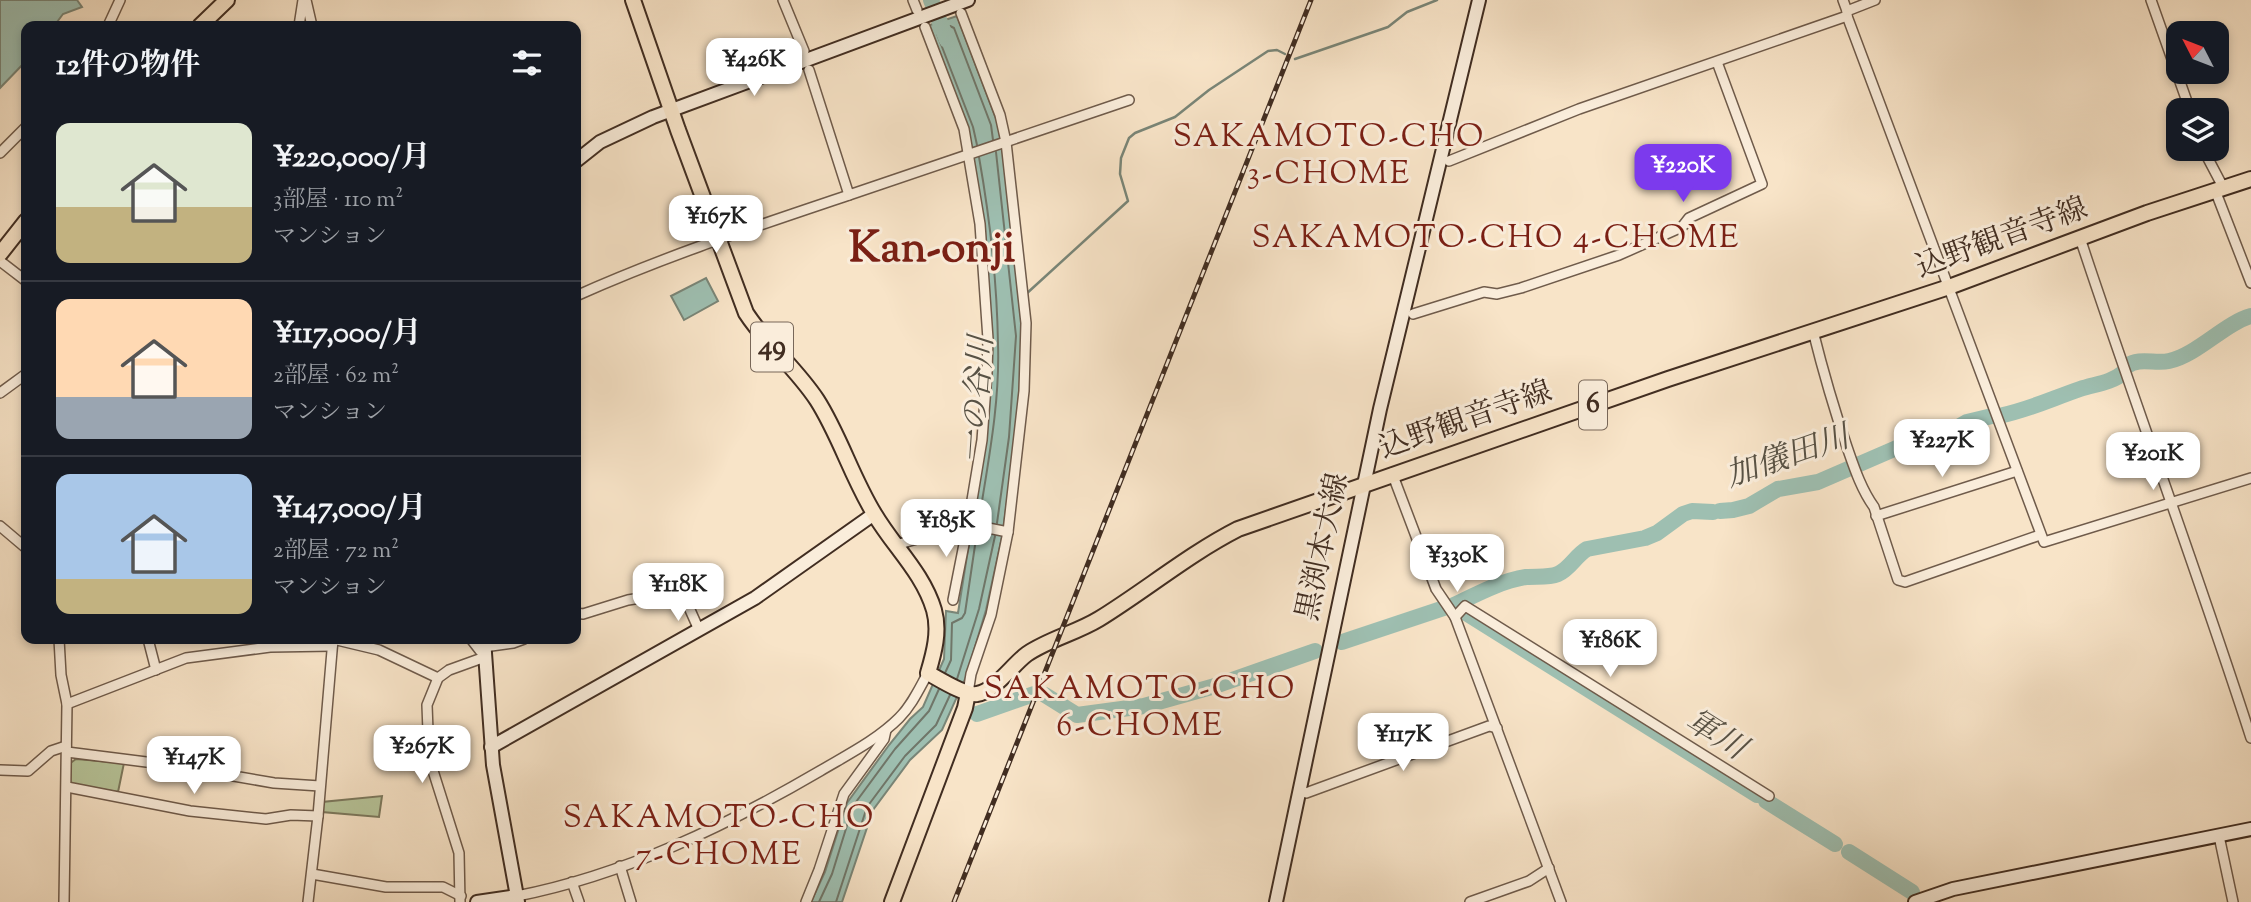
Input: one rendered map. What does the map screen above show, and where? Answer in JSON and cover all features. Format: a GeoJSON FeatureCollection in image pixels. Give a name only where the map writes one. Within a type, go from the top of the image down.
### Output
{"type":"FeatureCollection","features":[{"type":"Feature","properties":{"kind":"main road"},"geometry":{"type":"LineString","coordinates":[[205,21],[227,0]]}},
{"type":"Feature","properties":{"kind":"main road","name":"49"},"geometry":{"type":"LineString","coordinates":[[633,0],[746,313],[817,399],[874,514],[916,572],[935,612],[937,631],[931,675]]}},
{"type":"Feature","properties":{"kind":"main road","name":"込野観音寺線"},"geometry":{"type":"LineString","coordinates":[[965,692],[977,694],[987,689],[1024,656],[1095,622],[1214,541],[1238,529],[1392,473],[1949,287],[2251,179]]}},
{"type":"Feature","properties":{"kind":"main road"},"geometry":{"type":"LineString","coordinates":[[0,254],[21,227]]}},
{"type":"Feature","properties":{"kind":"main road"},"geometry":{"type":"LineString","coordinates":[[892,902],[965,708],[965,692],[931,675]]}},
{"type":"Feature","properties":{"kind":"street"},"geometry":{"type":"LineString","coordinates":[[110,21],[120,0]]}},
{"type":"Feature","properties":{"kind":"street"},"geometry":{"type":"LineString","coordinates":[[300,21],[304,0]]}},
{"type":"Feature","properties":{"kind":"street"},"geometry":{"type":"LineString","coordinates":[[304,0],[310,21]]}},
{"type":"Feature","properties":{"kind":"street"},"geometry":{"type":"LineString","coordinates":[[783,0],[804,51]]}},
{"type":"Feature","properties":{"kind":"street","name":"黒渕本大線"},"geometry":{"type":"LineString","coordinates":[[1276,902],[1380,408],[1479,0]]}},
{"type":"Feature","properties":{"kind":"street"},"geometry":{"type":"LineString","coordinates":[[1843,0],[2044,542],[2251,478]]}},
{"type":"Feature","properties":{"kind":"street"},"geometry":{"type":"LineString","coordinates":[[1449,162],[1579,109],[1717,62],[1875,0]]}},
{"type":"Feature","properties":{"kind":"street"},"geometry":{"type":"LineString","coordinates":[[2151,0],[2186,98]]}},
{"type":"Feature","properties":{"kind":"street"},"geometry":{"type":"LineString","coordinates":[[581,157],[600,142],[671,111],[919,14],[962,6],[1000,115],[1006,142],[1026,323],[1024,391],[1008,532],[991,615],[965,692]]}},
{"type":"Feature","properties":{"kind":"street"},"geometry":{"type":"LineString","coordinates":[[919,14],[964,129],[980,224],[988,340],[982,440],[953,600]]}},
{"type":"Feature","properties":{"kind":"street"},"geometry":{"type":"LineString","coordinates":[[1413,314],[1484,292],[1497,294],[1521,288],[1619,255],[1682,227],[1689,218],[1762,184],[1717,62]]}},
{"type":"Feature","properties":{"kind":"street"},"geometry":{"type":"LineString","coordinates":[[809,70],[849,195]]}},
{"type":"Feature","properties":{"kind":"street"},"geometry":{"type":"LineString","coordinates":[[581,294],[718,238],[1129,100]]}},
{"type":"Feature","properties":{"kind":"street"},"geometry":{"type":"LineString","coordinates":[[0,153],[21,132]]}},
{"type":"Feature","properties":{"kind":"street"},"geometry":{"type":"LineString","coordinates":[[2208,161],[2251,283]]}},
{"type":"Feature","properties":{"kind":"street"},"geometry":{"type":"LineString","coordinates":[[2080,238],[2173,503],[2251,738]]}},
{"type":"Feature","properties":{"kind":"street"},"geometry":{"type":"LineString","coordinates":[[0,261],[21,277]]}},
{"type":"Feature","properties":{"kind":"street"},"geometry":{"type":"LineString","coordinates":[[1813,331],[1829,397],[1854,466],[1877,516],[1895,575],[1901,583],[2040,535]]}},
{"type":"Feature","properties":{"kind":"street"},"geometry":{"type":"LineString","coordinates":[[0,393],[21,377]]}},
{"type":"Feature","properties":{"kind":"street"},"geometry":{"type":"LineString","coordinates":[[1877,516],[2017,471]]}},
{"type":"Feature","properties":{"kind":"street"},"geometry":{"type":"LineString","coordinates":[[1392,473],[1436,589],[1455,617],[1561,902]]}},
{"type":"Feature","properties":{"kind":"street"},"geometry":{"type":"LineString","coordinates":[[491,747],[755,598],[874,514]]}},
{"type":"Feature","properties":{"kind":"street"},"geometry":{"type":"LineString","coordinates":[[896,545],[968,524],[1008,532]]}},
{"type":"Feature","properties":{"kind":"street"},"geometry":{"type":"LineString","coordinates":[[0,526],[21,544]]}},
{"type":"Feature","properties":{"kind":"street"},"geometry":{"type":"LineString","coordinates":[[581,614],[628,600],[678,592],[683,594],[699,630]]}},
{"type":"Feature","properties":{"kind":"street"},"geometry":{"type":"LineString","coordinates":[[1455,617],[1465,607],[1769,796]]}},
{"type":"Feature","properties":{"kind":"street"},"geometry":{"type":"LineString","coordinates":[[59,644],[61,675],[67,704],[67,788],[62,892],[64,902]]}},
{"type":"Feature","properties":{"kind":"street"},"geometry":{"type":"LineString","coordinates":[[149,644],[156,670]]}},
{"type":"Feature","properties":{"kind":"street"},"geometry":{"type":"LineString","coordinates":[[361,644],[438,678]]}},
{"type":"Feature","properties":{"kind":"street"},"geometry":{"type":"LineString","coordinates":[[460,899],[460,853],[429,758],[427,705],[438,678],[484,648],[507,644]]}},
{"type":"Feature","properties":{"kind":"street"},"geometry":{"type":"LineString","coordinates":[[67,704],[186,658],[270,647],[332,646],[308,902]]}},
{"type":"Feature","properties":{"kind":"street"},"geometry":{"type":"LineString","coordinates":[[484,648],[491,747],[517,899]]}},
{"type":"Feature","properties":{"kind":"street"},"geometry":{"type":"LineString","coordinates":[[477,902],[517,899],[572,882],[702,834],[737,817],[886,730],[911,703],[931,675]]}},
{"type":"Feature","properties":{"kind":"street"},"geometry":{"type":"LineString","coordinates":[[1306,793],[1489,726],[1498,729]]}},
{"type":"Feature","properties":{"kind":"street"},"geometry":{"type":"LineString","coordinates":[[806,902],[844,794],[884,739],[886,730]]}},
{"type":"Feature","properties":{"kind":"street"},"geometry":{"type":"LineString","coordinates":[[0,769],[29,771],[51,751],[67,749],[274,783],[320,786]]}},
{"type":"Feature","properties":{"kind":"street"},"geometry":{"type":"LineString","coordinates":[[67,788],[190,811],[266,819],[291,815],[318,816]]}},
{"type":"Feature","properties":{"kind":"street"},"geometry":{"type":"LineString","coordinates":[[1921,901],[1953,889],[2251,829]]}},
{"type":"Feature","properties":{"kind":"street"},"geometry":{"type":"LineString","coordinates":[[2219,836],[2233,902]]}},
{"type":"Feature","properties":{"kind":"street"},"geometry":{"type":"LineString","coordinates":[[620,866],[631,902]]}},
{"type":"Feature","properties":{"kind":"street"},"geometry":{"type":"LineString","coordinates":[[1471,902],[1529,881],[1549,869]]}},
{"type":"Feature","properties":{"kind":"street"},"geometry":{"type":"LineString","coordinates":[[312,874],[386,887],[443,887],[460,899]]}},
{"type":"Feature","properties":{"kind":"street"},"geometry":{"type":"LineString","coordinates":[[572,882],[579,902]]}},
{"type":"Feature","properties":{"kind":"shaded area"},"geometry":{"type":"Polygon","coordinates":[[[76,759],[124,763],[118,792],[72,784],[69,781],[69,764],[76,759]]]}},
{"type":"Feature","properties":{"kind":"shaded area"},"geometry":{"type":"Polygon","coordinates":[[[382,796],[379,817],[322,812],[322,802],[382,796]]]}},
{"type":"Feature","properties":{"kind":"water"},"geometry":{"type":"Polygon","coordinates":[[[0,0],[77,0],[82,7],[63,14],[58,21],[21,21],[21,66],[0,88],[0,0]]]}},
{"type":"Feature","properties":{"kind":"water"},"geometry":{"type":"Polygon","coordinates":[[[957,16],[998,124],[1023,336],[1016,438],[1002,537],[986,610],[966,677],[942,730],[910,760],[873,810],[842,902],[811,902],[825,872],[847,803],[889,745],[923,707],[944,659],[946,611],[958,613],[985,442],[991,346],[973,165],[927,26],[957,16]]]}},
{"type":"Feature","properties":{"kind":"water"},"geometry":{"type":"Polygon","coordinates":[[[706,278],[718,301],[684,320],[671,296],[706,278]]]}},
{"type":"Feature","properties":{"kind":"waterway","name":"一の谷川"},"geometry":{"type":"LineString","coordinates":[[931,0],[947,40]]}},
{"type":"Feature","properties":{"kind":"waterway"},"geometry":{"type":"LineString","coordinates":[[1295,59],[1388,27],[1407,12],[1437,0]]}},
{"type":"Feature","properties":{"kind":"waterway"},"geometry":{"type":"LineString","coordinates":[[1025,295],[1128,201],[1120,174],[1121,158],[1129,138],[1175,117],[1209,90],[1268,51],[1277,50],[1285,54]]}},
{"type":"Feature","properties":{"kind":"waterway","name":"加儀田川"},"geometry":{"type":"LineString","coordinates":[[2127,366],[2142,361],[2164,362],[2179,358],[2231,325],[2251,316]]}},
{"type":"Feature","properties":{"kind":"waterway","name":"加儀田川"},"geometry":{"type":"LineString","coordinates":[[1999,416],[2108,381],[2123,373]]}},
{"type":"Feature","properties":{"kind":"waterway","name":"加儀田川"},"geometry":{"type":"LineString","coordinates":[[1720,511],[1749,506],[1778,489],[1818,482],[1915,440],[1941,437],[1967,422],[1992,416]]}},
{"type":"Feature","properties":{"kind":"waterway","name":"加儀田川"},"geometry":{"type":"LineString","coordinates":[[1454,605],[1507,582],[1558,574],[1587,549],[1645,538],[1657,533],[1683,514],[1692,511],[1713,512]]}},
{"type":"Feature","properties":{"kind":"waterway","name":"加儀田川"},"geometry":{"type":"LineString","coordinates":[[1342,642],[1444,608]]}},
{"type":"Feature","properties":{"kind":"waterway","name":"軍川"},"geometry":{"type":"LineString","coordinates":[[1466,613],[1757,795]]}},
{"type":"Feature","properties":{"kind":"waterway","name":"加儀田川"},"geometry":{"type":"LineString","coordinates":[[1045,695],[1077,715],[1144,706],[1215,686],[1315,651]]}},
{"type":"Feature","properties":{"kind":"waterway","name":"加儀田川"},"geometry":{"type":"LineString","coordinates":[[977,714],[1034,694]]}},
{"type":"Feature","properties":{"kind":"waterway","name":"軍川"},"geometry":{"type":"LineString","coordinates":[[1766,801],[1835,844]]}},
{"type":"Feature","properties":{"kind":"waterway","name":"軍川"},"geometry":{"type":"LineString","coordinates":[[1849,852],[1912,892]]}},
{"type":"Feature","properties":{"kind":"railway"},"geometry":{"type":"LineString","coordinates":[[954,902],[1311,0]]}},
{"type":"Feature","properties":{"kind":"district","name":"SAKAMOTO-CHO 3-CHOME"},"geometry":{"type":"Point","coordinates":[1329,156]}},
{"type":"Feature","properties":{"kind":"district","name":"SAKAMOTO-CHO 4-CHOME"},"geometry":{"type":"Point","coordinates":[1496,239]}},
{"type":"Feature","properties":{"kind":"district","name":"Kan-onji"},"geometry":{"type":"Point","coordinates":[932,250]}},
{"type":"Feature","properties":{"kind":"district","name":"SAKAMOTO-CHO 6-CHOME"},"geometry":{"type":"Point","coordinates":[1140,708]}},
{"type":"Feature","properties":{"kind":"district","name":"SAKAMOTO-CHO 7-CHOME"},"geometry":{"type":"Point","coordinates":[719,838]}}]}
